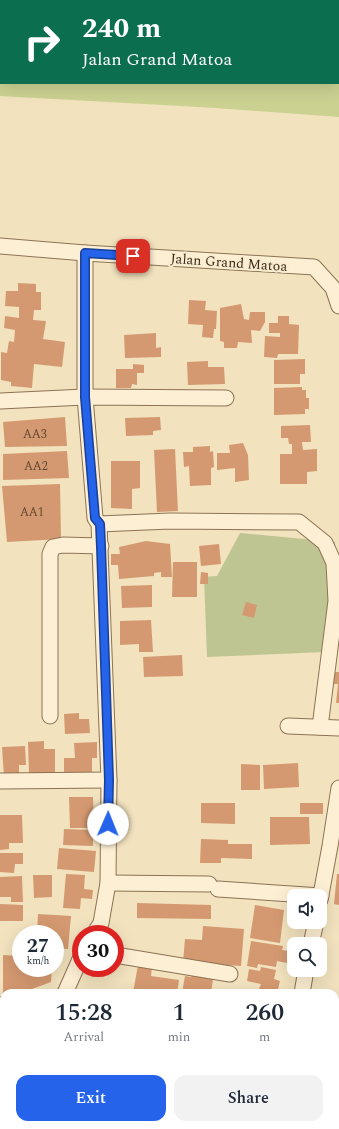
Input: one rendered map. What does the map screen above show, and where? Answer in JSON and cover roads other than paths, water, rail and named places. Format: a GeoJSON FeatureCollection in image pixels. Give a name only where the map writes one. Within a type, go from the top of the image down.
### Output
{"type":"FeatureCollection","features":[{"type":"Feature","properties":{"kind":"street","name":"Jalan Grand Matoa"},"geometry":{"type":"LineString","coordinates":[[0,246],[85,253],[314,267],[333,288],[339,306]]}},
{"type":"Feature","properties":{"kind":"street"},"geometry":{"type":"LineString","coordinates":[[85,253],[85,397],[95,518],[100,524],[109,780],[108,883],[100,925]]}},
{"type":"Feature","properties":{"kind":"street"},"geometry":{"type":"LineString","coordinates":[[0,401],[85,397],[226,398]]}},
{"type":"Feature","properties":{"kind":"street"},"geometry":{"type":"LineString","coordinates":[[100,524],[170,521],[299,522],[332,544],[336,601],[320,727]]}},
{"type":"Feature","properties":{"kind":"street"},"geometry":{"type":"LineString","coordinates":[[50,716],[50,554],[53,547],[63,545],[101,546]]}},
{"type":"Feature","properties":{"kind":"street"},"geometry":{"type":"LineString","coordinates":[[288,726],[339,728]]}},
{"type":"Feature","properties":{"kind":"street"},"geometry":{"type":"LineString","coordinates":[[0,781],[109,780]]}},
{"type":"Feature","properties":{"kind":"street"},"geometry":{"type":"LineString","coordinates":[[323,889],[335,847],[339,788]]}},
{"type":"Feature","properties":{"kind":"street"},"geometry":{"type":"LineString","coordinates":[[108,883],[214,887],[287,895]]}},
{"type":"Feature","properties":{"kind":"street"},"geometry":{"type":"LineString","coordinates":[[124,956],[230,974]]}},
{"type":"Feature","properties":{"kind":"street"},"geometry":{"type":"LineString","coordinates":[[67,989],[72,977]]}},
{"type":"Feature","properties":{"kind":"street"},"geometry":{"type":"LineString","coordinates":[[303,989],[305,977]]}}]}
